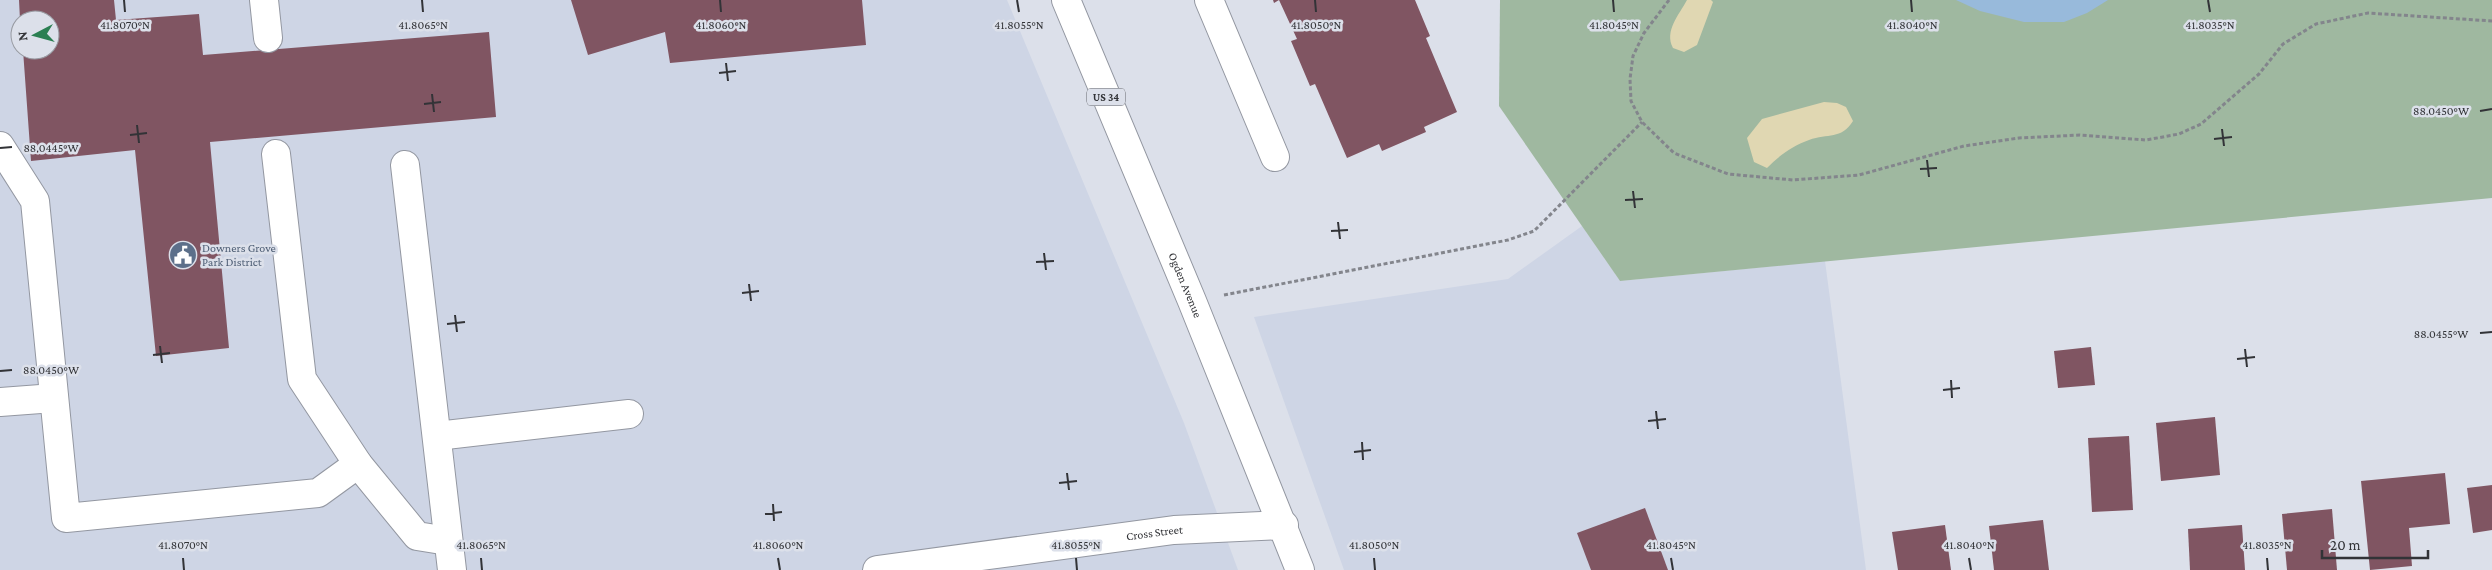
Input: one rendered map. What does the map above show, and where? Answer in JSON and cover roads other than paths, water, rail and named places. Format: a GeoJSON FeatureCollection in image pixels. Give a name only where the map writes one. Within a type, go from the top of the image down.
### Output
{"type":"FeatureCollection","features":[{"type":"Feature","properties":{"kind":"main road"},"geometry":{"type":"LineString","coordinates":[[264,0],[268,38]]}},
{"type":"Feature","properties":{"kind":"main road","name":"Ogden Avenue"},"geometry":{"type":"LineString","coordinates":[[1066,0],[1192,301],[1284,526],[1300,570]]}},
{"type":"Feature","properties":{"kind":"main road"},"geometry":{"type":"LineString","coordinates":[[1210,0],[1275,157]]}},
{"type":"Feature","properties":{"kind":"main road"},"geometry":{"type":"LineString","coordinates":[[0,146],[35,201],[66,518],[318,493],[358,464]]}},
{"type":"Feature","properties":{"kind":"main road"},"geometry":{"type":"LineString","coordinates":[[276,154],[302,379],[358,464],[417,536],[448,541]]}},
{"type":"Feature","properties":{"kind":"main road"},"geometry":{"type":"LineString","coordinates":[[405,165],[452,570]]}},
{"type":"Feature","properties":{"kind":"main road"},"geometry":{"type":"LineString","coordinates":[[0,402],[54,398]]}},
{"type":"Feature","properties":{"kind":"main road"},"geometry":{"type":"LineString","coordinates":[[437,436],[629,414]]}},
{"type":"Feature","properties":{"kind":"main road","name":"Cross Street"},"geometry":{"type":"LineString","coordinates":[[876,570],[1174,530],[1284,526]]}},
{"type":"Feature","properties":{"kind":"water"},"geometry":{"type":"Polygon","coordinates":[[[1956,0],[2108,0],[2087,13],[2064,22],[2024,22],[1980,11],[1956,0]]]}},
{"type":"Feature","properties":{"kind":"place","name":"Downers Grove Park District"},"geometry":{"type":"Point","coordinates":[183,255]}}]}
